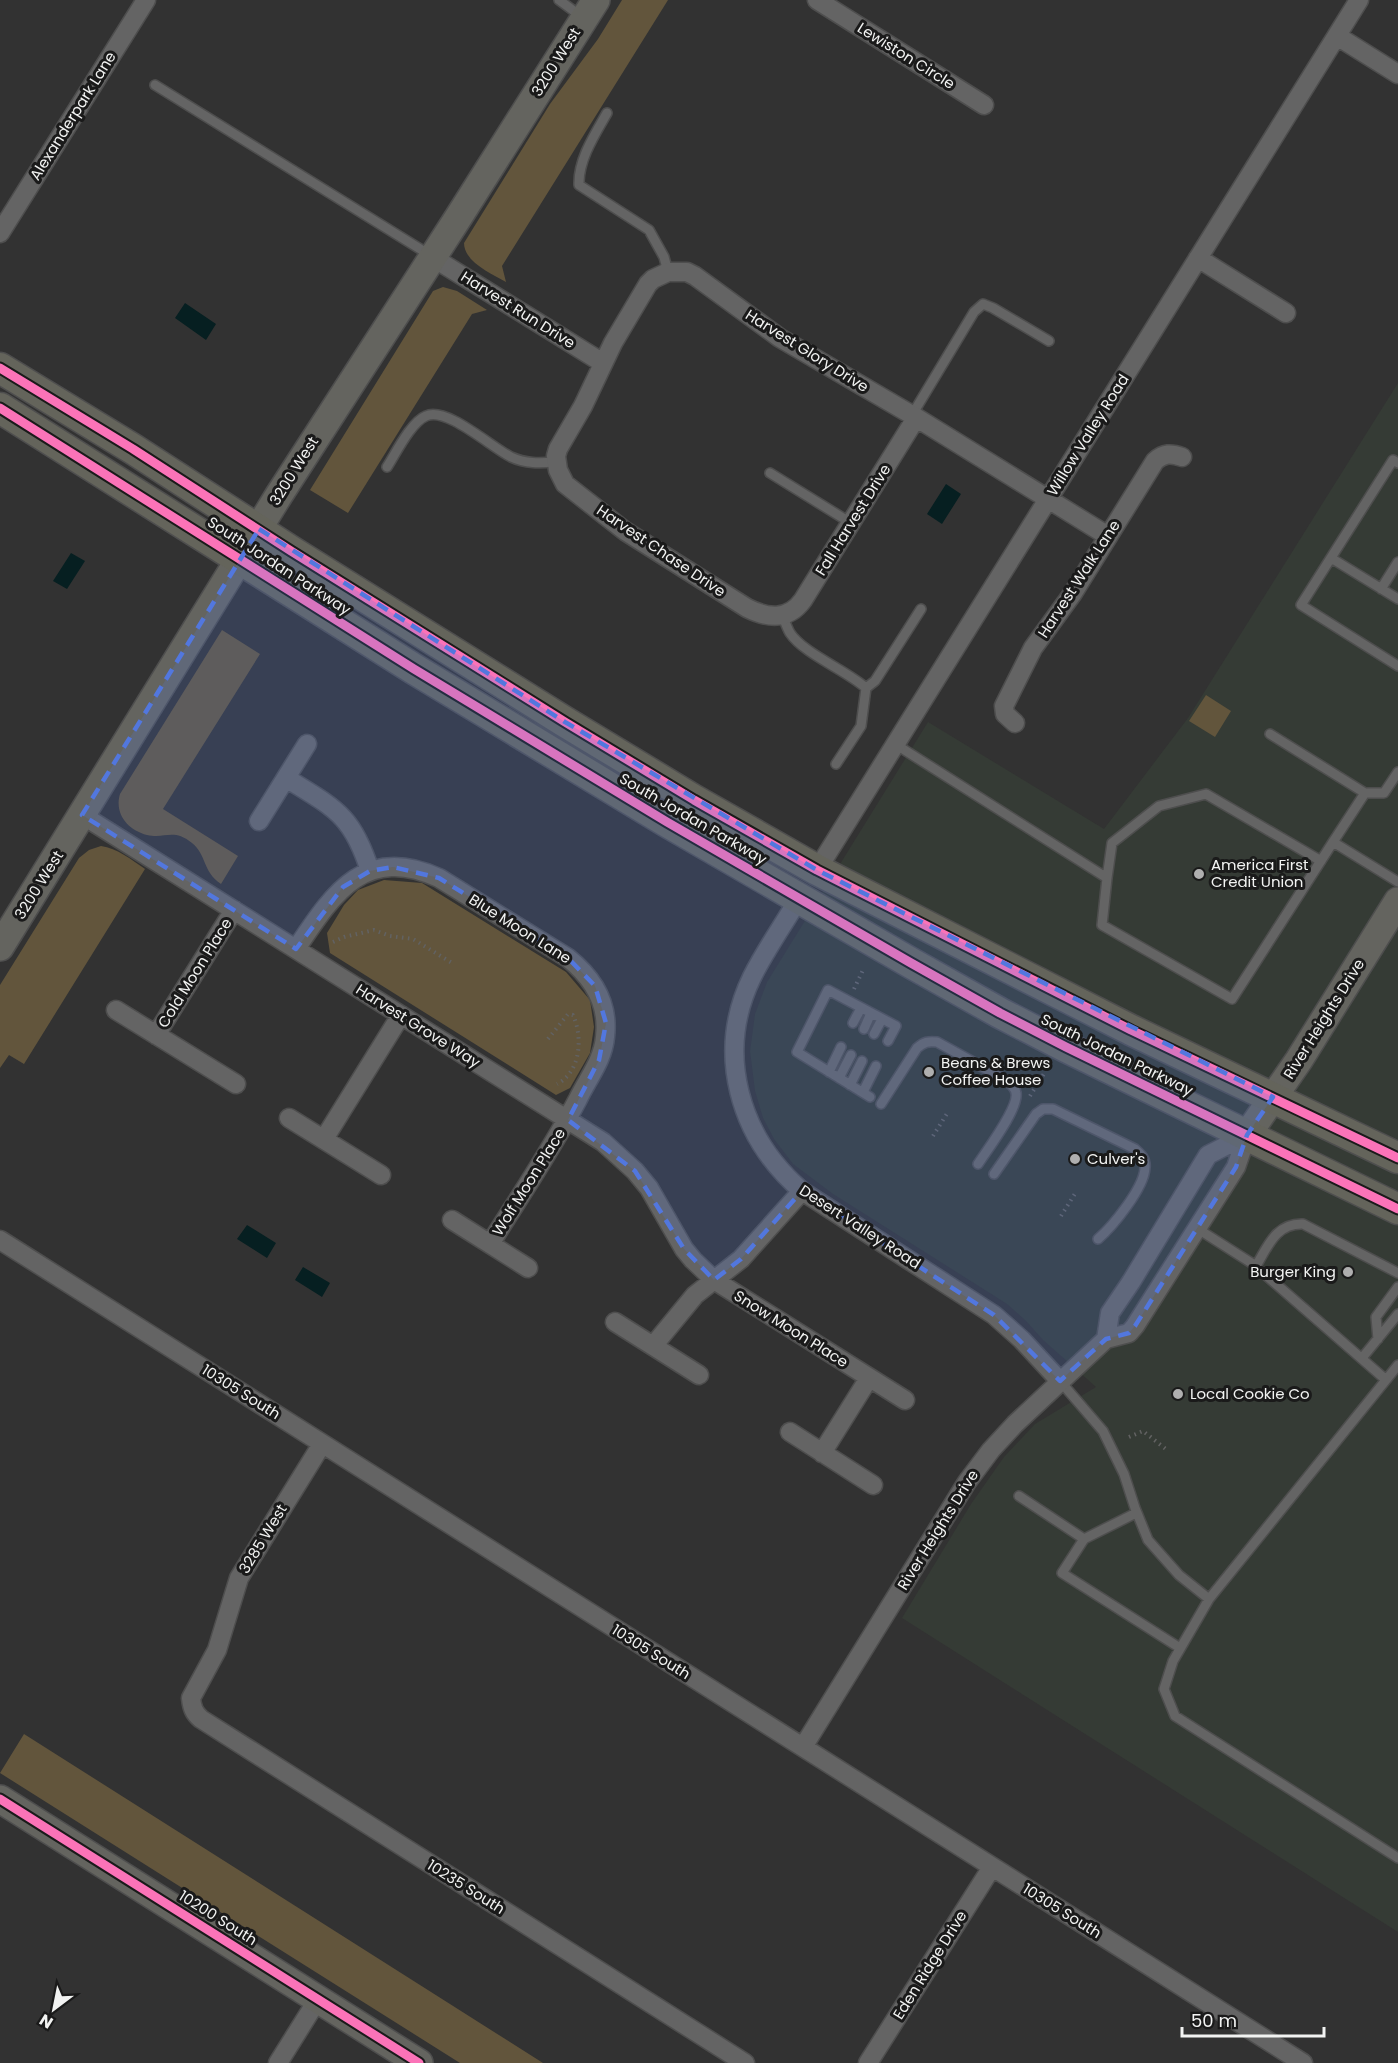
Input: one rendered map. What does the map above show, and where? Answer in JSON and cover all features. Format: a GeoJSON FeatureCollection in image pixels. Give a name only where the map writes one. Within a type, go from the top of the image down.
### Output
{"type":"FeatureCollection","features":[{"type":"Feature","properties":{"kind":"main road","name":"South Jordan Parkway"},"geometry":{"type":"LineString","coordinates":[[0,368],[133,448],[565,722],[817,870],[1131,1030],[1398,1158]]}},
{"type":"Feature","properties":{"kind":"main road","name":"South Jordan Parkway"},"geometry":{"type":"LineString","coordinates":[[0,408],[208,538],[340,624],[799,898],[1000,1013],[1398,1209]]}},
{"type":"Feature","properties":{"kind":"street","name":"Alexanderpark Lane"},"geometry":{"type":"LineString","coordinates":[[0,233],[146,0]]}},
{"type":"Feature","properties":{"kind":"street","name":"Willow Valley Road"},"geometry":{"type":"LineString","coordinates":[[817,870],[1359,0]]}},
{"type":"Feature","properties":{"kind":"street","name":"Lewiston Circle"},"geometry":{"type":"LineString","coordinates":[[826,2],[984,105]]}},
{"type":"Feature","properties":{"kind":"street","name":"3200 West"},"geometry":{"type":"LineString","coordinates":[[0,947],[259,529],[590,9]]}},
{"type":"Feature","properties":{"kind":"street"},"geometry":{"type":"LineString","coordinates":[[1337,36],[1398,74]]}},
{"type":"Feature","properties":{"kind":"street","name":"Harvest Run Drive"},"geometry":{"type":"LineString","coordinates":[[432,257],[603,363]]}},
{"type":"Feature","properties":{"kind":"street"},"geometry":{"type":"LineString","coordinates":[[1198,258],[1286,313]]}},
{"type":"Feature","properties":{"kind":"street"},"geometry":{"type":"LineString","coordinates":[[556,462],[561,443],[648,285],[653,279],[668,272]]}},
{"type":"Feature","properties":{"kind":"street","name":"Harvest Glory Drive"},"geometry":{"type":"LineString","coordinates":[[668,272],[687,272],[695,276],[780,338],[914,416],[1108,536]]}},
{"type":"Feature","properties":{"kind":"street","name":"Fall Harvest Drive"},"geometry":{"type":"LineString","coordinates":[[782,616],[794,610],[803,600],[914,416]]}},
{"type":"Feature","properties":{"kind":"street","name":"Harvest Walk Lane"},"geometry":{"type":"LineString","coordinates":[[1015,723],[1005,714],[1004,706],[1033,648],[1073,593],[1155,461],[1167,454],[1182,457]]}},
{"type":"Feature","properties":{"kind":"street","name":"Harvest Chase Drive"},"geometry":{"type":"LineString","coordinates":[[556,462],[565,484],[625,531],[747,608],[763,615],[782,616]]}},
{"type":"Feature","properties":{"kind":"street"},"geometry":{"type":"LineString","coordinates":[[259,821],[307,744]]}},
{"type":"Feature","properties":{"kind":"street"},"geometry":{"type":"LineString","coordinates":[[286,778],[340,814],[357,836],[370,871],[343,887],[331,898],[296,949]]}},
{"type":"Feature","properties":{"kind":"street","name":"Harvest Grove Way"},"geometry":{"type":"LineString","coordinates":[[82,815],[603,1142],[635,1171],[660,1206],[684,1249],[714,1280]]}},
{"type":"Feature","properties":{"kind":"street","name":"Blue Moon Lane"},"geometry":{"type":"LineString","coordinates":[[370,871],[393,867],[405,868],[439,878],[568,958],[587,976],[600,998],[604,1011],[606,1036],[600,1060],[568,1120]]}},
{"type":"Feature","properties":{"kind":"street","name":"Desert Valley Road"},"geometry":{"type":"LineString","coordinates":[[799,898],[752,977],[738,1018],[735,1062],[737,1083],[750,1126],[784,1176],[802,1191],[994,1315],[1023,1340],[1060,1381]]}},
{"type":"Feature","properties":{"kind":"street","name":"River Heights Drive"},"geometry":{"type":"LineString","coordinates":[[803,1747],[967,1482],[1008,1431],[1060,1381],[1106,1339],[1129,1333],[1135,1326],[1236,1167],[1247,1135],[1299,1060],[1398,901]]}},
{"type":"Feature","properties":{"kind":"street","name":"Cold Moon Place"},"geometry":{"type":"LineString","coordinates":[[156,1035],[234,910]]}},
{"type":"Feature","properties":{"kind":"street","name":"Cold Moon Place"},"geometry":{"type":"LineString","coordinates":[[116,1010],[236,1084]]}},
{"type":"Feature","properties":{"kind":"street"},"geometry":{"type":"LineString","coordinates":[[324,1139],[401,1015]]}},
{"type":"Feature","properties":{"kind":"street"},"geometry":{"type":"LineString","coordinates":[[289,1118],[381,1175]]}},
{"type":"Feature","properties":{"kind":"street","name":"Wolf Moon Place"},"geometry":{"type":"LineString","coordinates":[[490,1244],[568,1120]]}},
{"type":"Feature","properties":{"kind":"street","name":"River Heights Drive"},"geometry":{"type":"LineString","coordinates":[[1106,1339],[1110,1313],[1208,1155],[1247,1135]]}},
{"type":"Feature","properties":{"kind":"street"},"geometry":{"type":"LineString","coordinates":[[653,1346],[695,1295],[741,1259],[802,1191]]}},
{"type":"Feature","properties":{"kind":"street","name":"Wolf Moon Place"},"geometry":{"type":"LineString","coordinates":[[452,1220],[528,1268]]}},
{"type":"Feature","properties":{"kind":"street","name":"10305 South"},"geometry":{"type":"LineString","coordinates":[[0,1240],[1303,2063]]}},
{"type":"Feature","properties":{"kind":"street","name":"Snow Moon Place"},"geometry":{"type":"LineString","coordinates":[[714,1280],[905,1400]]}},
{"type":"Feature","properties":{"kind":"street"},"geometry":{"type":"LineString","coordinates":[[615,1322],[699,1375]]}},
{"type":"Feature","properties":{"kind":"street"},"geometry":{"type":"LineString","coordinates":[[822,1453],[869,1378]]}},
{"type":"Feature","properties":{"kind":"street"},"geometry":{"type":"LineString","coordinates":[[790,1432],[873,1485]]}},
{"type":"Feature","properties":{"kind":"street","name":"3285 West"},"geometry":{"type":"LineString","coordinates":[[192,1706],[191,1698],[194,1690],[217,1650],[239,1578],[322,1444]]}},
{"type":"Feature","properties":{"kind":"street","name":"10235 South"},"geometry":{"type":"LineString","coordinates":[[192,1706],[195,1714],[201,1719],[745,2063]]}},
{"type":"Feature","properties":{"kind":"street","name":"10200 South"},"geometry":{"type":"LineString","coordinates":[[0,1799],[419,2063]]}},
{"type":"Feature","properties":{"kind":"street","name":"Eden Ridge Drive"},"geometry":{"type":"LineString","coordinates":[[868,2063],[992,1867]]}},
{"type":"Feature","properties":{"kind":"street"},"geometry":{"type":"LineString","coordinates":[[278,2063],[318,1999]]}},
{"type":"Feature","properties":{"kind":"lane"},"geometry":{"type":"LineString","coordinates":[[559,0],[590,9]]}},
{"type":"Feature","properties":{"kind":"lane"},"geometry":{"type":"LineString","coordinates":[[155,85],[432,257]]}},
{"type":"Feature","properties":{"kind":"lane"},"geometry":{"type":"LineString","coordinates":[[607,113],[593,138],[579,173],[579,185],[649,230],[664,257],[668,272]]}},
{"type":"Feature","properties":{"kind":"lane"},"geometry":{"type":"LineString","coordinates":[[914,416],[974,312],[983,304],[1049,342]]}},
{"type":"Feature","properties":{"kind":"lane"},"geometry":{"type":"LineString","coordinates":[[387,467],[416,423],[424,416],[436,413],[450,419],[512,457],[528,463],[556,462]]}},
{"type":"Feature","properties":{"kind":"lane"},"geometry":{"type":"LineString","coordinates":[[1398,463],[1393,460],[1301,605],[1398,666]]}},
{"type":"Feature","properties":{"kind":"lane"},"geometry":{"type":"LineString","coordinates":[[770,473],[851,523]]}},
{"type":"Feature","properties":{"kind":"lane"},"geometry":{"type":"LineString","coordinates":[[1331,558],[1398,599]]}},
{"type":"Feature","properties":{"kind":"lane"},"geometry":{"type":"LineString","coordinates":[[1381,589],[1398,562]]}},
{"type":"Feature","properties":{"kind":"lane"},"geometry":{"type":"LineString","coordinates":[[836,764],[861,726],[866,688],[875,681],[921,609]]}},
{"type":"Feature","properties":{"kind":"lane"},"geometry":{"type":"LineString","coordinates":[[782,616],[791,634],[803,646],[866,688]]}},
{"type":"Feature","properties":{"kind":"lane"},"geometry":{"type":"LineString","coordinates":[[1270,734],[1365,793],[1384,793],[1398,772]]}},
{"type":"Feature","properties":{"kind":"lane"},"geometry":{"type":"LineString","coordinates":[[895,744],[1107,878]]}},
{"type":"Feature","properties":{"kind":"lane"},"geometry":{"type":"LineString","coordinates":[[1321,861],[1206,794],[1159,806],[1112,843],[1102,925],[1232,999],[1365,793]]}},
{"type":"Feature","properties":{"kind":"lane"},"geometry":{"type":"LineString","coordinates":[[1333,842],[1398,882]]}},
{"type":"Feature","properties":{"kind":"lane"},"geometry":{"type":"LineString","coordinates":[[876,1065],[866,1095],[797,1052],[828,990],[896,1026],[888,1041]]}},
{"type":"Feature","properties":{"kind":"lane"},"geometry":{"type":"LineString","coordinates":[[853,1023],[861,1008]]}},
{"type":"Feature","properties":{"kind":"lane"},"geometry":{"type":"LineString","coordinates":[[864,1029],[871,1013]]}},
{"type":"Feature","properties":{"kind":"lane"},"geometry":{"type":"LineString","coordinates":[[874,1034],[882,1019]]}},
{"type":"Feature","properties":{"kind":"lane"},"geometry":{"type":"LineString","coordinates":[[881,1104],[917,1048],[929,1041],[937,1042],[1004,1079],[1014,1087],[1017,1095],[1014,1106],[978,1164]]}},
{"type":"Feature","properties":{"kind":"lane"},"geometry":{"type":"LineString","coordinates":[[829,1072],[841,1047]]}},
{"type":"Feature","properties":{"kind":"lane"},"geometry":{"type":"LineString","coordinates":[[839,1078],[851,1055]]}},
{"type":"Feature","properties":{"kind":"lane"},"geometry":{"type":"LineString","coordinates":[[850,1085],[862,1060]]}},
{"type":"Feature","properties":{"kind":"lane"},"geometry":{"type":"LineString","coordinates":[[994,1174],[1036,1114],[1043,1109],[1053,1109],[1135,1149],[1143,1156],[1145,1168],[1141,1183],[1111,1228],[1098,1239]]}},
{"type":"Feature","properties":{"kind":"lane"},"geometry":{"type":"LineString","coordinates":[[1256,1266],[1276,1234],[1291,1224],[1303,1224],[1397,1274]]}},
{"type":"Feature","properties":{"kind":"lane"},"geometry":{"type":"LineString","coordinates":[[1198,1229],[1256,1266],[1385,1379]]}},
{"type":"Feature","properties":{"kind":"lane"},"geometry":{"type":"LineString","coordinates":[[1378,1339],[1376,1317],[1398,1287]]}},
{"type":"Feature","properties":{"kind":"lane"},"geometry":{"type":"LineString","coordinates":[[1362,1358],[1398,1314]]}},
{"type":"Feature","properties":{"kind":"lane"},"geometry":{"type":"LineString","coordinates":[[1398,1365],[1209,1599],[1173,1661],[1164,1689],[1175,1716],[1398,1858]]}},
{"type":"Feature","properties":{"kind":"lane"},"geometry":{"type":"LineString","coordinates":[[1060,1381],[1103,1431],[1124,1474],[1136,1513],[1148,1540],[1179,1575],[1209,1599]]}},
{"type":"Feature","properties":{"kind":"lane"},"geometry":{"type":"LineString","coordinates":[[1019,1496],[1084,1539]]}},
{"type":"Feature","properties":{"kind":"lane"},"geometry":{"type":"LineString","coordinates":[[1136,1513],[1084,1539],[1062,1573],[1180,1648]]}},
{"type":"Feature","properties":{"kind":"path"},"geometry":{"type":"LineString","coordinates":[[333,942],[374,930],[390,936],[413,939],[452,963]]}},
{"type":"Feature","properties":{"kind":"path"},"geometry":{"type":"LineString","coordinates":[[853,990],[864,968]]}},
{"type":"Feature","properties":{"kind":"path"},"geometry":{"type":"LineString","coordinates":[[548,1039],[568,1014],[573,1015],[580,1035],[580,1046],[570,1069],[557,1084]]}},
{"type":"Feature","properties":{"kind":"path"},"geometry":{"type":"LineString","coordinates":[[933,1136],[948,1112]]}},
{"type":"Feature","properties":{"kind":"path"},"geometry":{"type":"LineString","coordinates":[[1061,1216],[1076,1192]]}},
{"type":"Feature","properties":{"kind":"path"},"geometry":{"type":"LineString","coordinates":[[1129,1437],[1143,1431],[1167,1450]]}},
{"type":"Feature","properties":{"kind":"highlighted area"},"geometry":{"type":"Polygon","coordinates":[[[259,529],[565,722],[817,870],[1273,1097],[1247,1135],[1236,1167],[1135,1326],[1129,1333],[1106,1339],[1060,1381],[994,1315],[802,1191],[741,1259],[714,1280],[684,1249],[635,1171],[568,1120],[599,1060],[606,1023],[595,986],[568,958],[439,878],[393,867],[370,871],[343,887],[296,949],[82,815],[259,529]]]}},
{"type":"Feature","properties":{"kind":"shaded area"},"geometry":{"type":"Polygon","coordinates":[[[622,0],[668,0],[502,266],[506,282],[474,262],[465,250],[464,243],[550,104],[598,39],[622,0]]]}},
{"type":"Feature","properties":{"kind":"shaded area"},"geometry":{"type":"Polygon","coordinates":[[[443,287],[457,291],[487,310],[472,314],[348,513],[310,490],[433,291],[443,287]]]}},
{"type":"Feature","properties":{"kind":"shaded area"},"geometry":{"type":"Polygon","coordinates":[[[1398,383],[1398,1932],[902,1618],[971,1504],[1004,1457],[1035,1424],[1096,1387],[1007,1304],[833,1194],[793,1164],[774,1139],[763,1118],[755,1091],[750,1051],[755,1014],[767,982],[928,722],[1104,829],[1188,718],[1398,383]]]}},
{"type":"Feature","properties":{"kind":"shaded area"},"geometry":{"type":"Polygon","coordinates":[[[222,630],[260,654],[163,809],[238,856],[221,884],[211,874],[192,843],[180,836],[154,836],[140,833],[124,820],[119,801],[120,794],[222,630]]]}},
{"type":"Feature","properties":{"kind":"shaded area"},"geometry":{"type":"Polygon","coordinates":[[[1206,695],[1231,711],[1215,737],[1189,721],[1206,695]]]}},
{"type":"Feature","properties":{"kind":"shaded area"},"geometry":{"type":"Polygon","coordinates":[[[101,846],[119,852],[145,869],[24,1064],[9,1055],[0,1068],[0,985],[79,858],[89,850],[101,846]]]}},
{"type":"Feature","properties":{"kind":"shaded area"},"geometry":{"type":"Polygon","coordinates":[[[384,880],[422,883],[566,972],[590,1000],[594,1027],[590,1053],[570,1088],[556,1095],[330,953],[327,933],[344,905],[358,890],[384,880]]]}},
{"type":"Feature","properties":{"kind":"shaded area"},"geometry":{"type":"Polygon","coordinates":[[[24,1734],[543,2063],[460,2063],[0,1773],[24,1734]]]}},
{"type":"Feature","properties":{"kind":"water"},"geometry":{"type":"Polygon","coordinates":[[[185,303],[216,324],[206,340],[175,318],[185,303]]]}},
{"type":"Feature","properties":{"kind":"water"},"geometry":{"type":"Polygon","coordinates":[[[946,484],[961,494],[942,524],[927,514],[946,484]]]}},
{"type":"Feature","properties":{"kind":"water"},"geometry":{"type":"Polygon","coordinates":[[[71,553],[85,561],[67,589],[53,581],[71,553]]]}},
{"type":"Feature","properties":{"kind":"water"},"geometry":{"type":"Polygon","coordinates":[[[247,1225],[276,1243],[267,1258],[237,1239],[247,1225]]]}},
{"type":"Feature","properties":{"kind":"water"},"geometry":{"type":"Polygon","coordinates":[[[303,1267],[330,1283],[322,1297],[295,1280],[303,1267]]]}},
{"type":"Feature","properties":{"kind":"cycle path"},"geometry":{"type":"LineString","coordinates":[[0,368],[133,449],[291,551],[565,722],[694,800],[817,870],[1131,1030],[1398,1158]]}},
{"type":"Feature","properties":{"kind":"cycle path"},"geometry":{"type":"LineString","coordinates":[[0,408],[414,669],[667,822],[911,963],[1066,1047],[1398,1209]]}},
{"type":"Feature","properties":{"kind":"cycle path"},"geometry":{"type":"LineString","coordinates":[[0,1799],[419,2063]]}},
{"type":"Feature","properties":{"kind":"place","name":"America First Credit Union"},"geometry":{"type":"Point","coordinates":[1199,874]}},
{"type":"Feature","properties":{"kind":"place","name":"Beans & Brews Coffee House"},"geometry":{"type":"Point","coordinates":[929,1072]}},
{"type":"Feature","properties":{"kind":"place","name":"Culver's"},"geometry":{"type":"Point","coordinates":[1075,1159]}},
{"type":"Feature","properties":{"kind":"place","name":"Burger King"},"geometry":{"type":"Point","coordinates":[1348,1272]}},
{"type":"Feature","properties":{"kind":"place","name":"Local Cookie Co"},"geometry":{"type":"Point","coordinates":[1178,1394]}}]}
